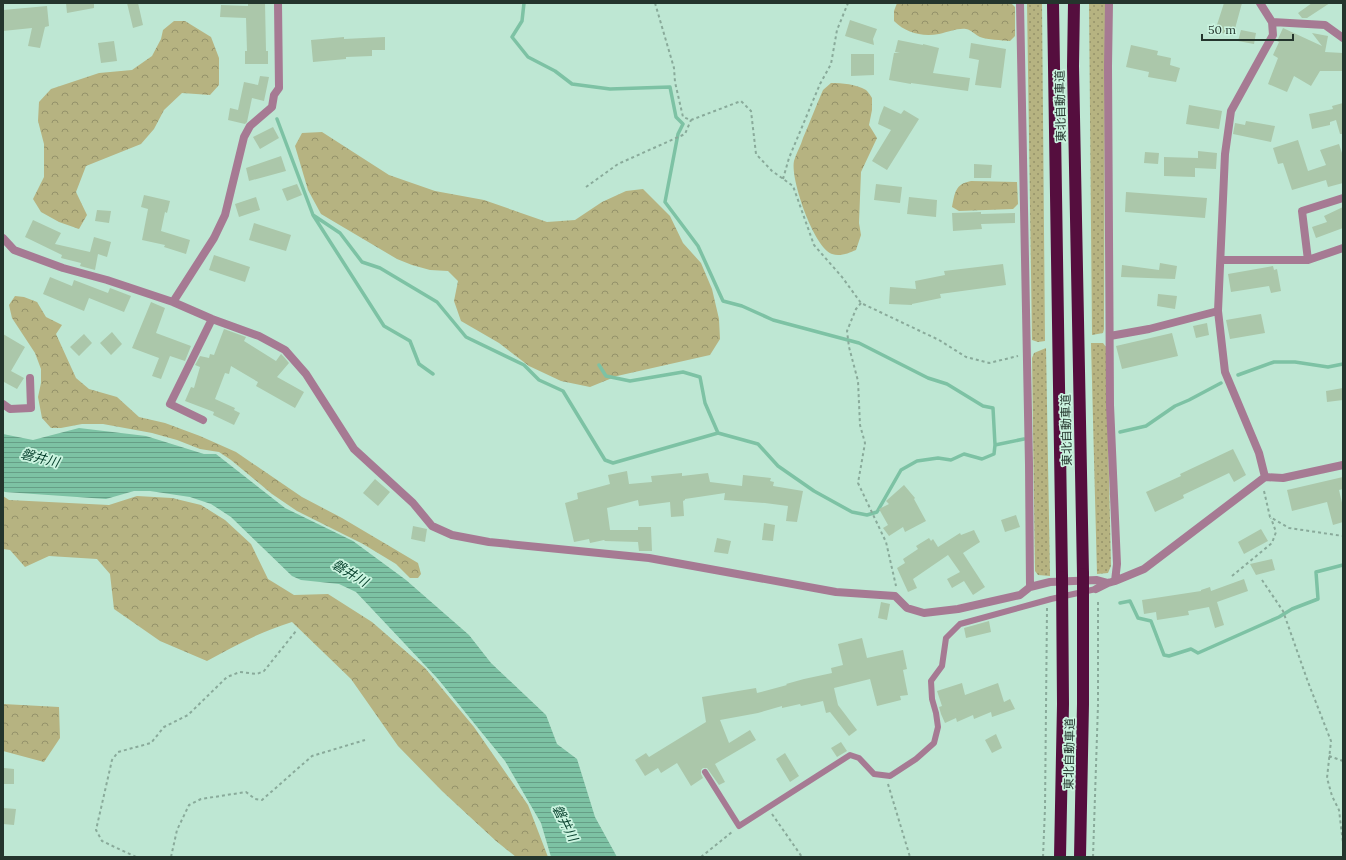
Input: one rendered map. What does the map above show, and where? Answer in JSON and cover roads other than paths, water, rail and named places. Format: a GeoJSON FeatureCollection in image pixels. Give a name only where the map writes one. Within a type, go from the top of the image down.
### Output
{"type":"FeatureCollection","features":[{"type":"Feature","properties":{"kind":"highway","name":"東北自動車道"},"geometry":{"type":"LineString","coordinates":[[1053,3],[1062,577],[1063,704],[1060,857]]}},
{"type":"Feature","properties":{"kind":"highway","name":"東北自動車道"},"geometry":{"type":"LineString","coordinates":[[1074,3],[1073,66],[1083,574],[1083,727],[1080,857]]}},
{"type":"Feature","properties":{"kind":"street"},"geometry":{"type":"LineString","coordinates":[[173,302],[214,238],[225,215],[244,137],[250,126],[272,107],[274,94],[279,88],[278,3]]}},
{"type":"Feature","properties":{"kind":"street"},"geometry":{"type":"LineString","coordinates":[[1020,3],[1030,587]]}},
{"type":"Feature","properties":{"kind":"street"},"geometry":{"type":"LineString","coordinates":[[1109,3],[1110,405],[1117,564],[1112,582]]}},
{"type":"Feature","properties":{"kind":"street"},"geometry":{"type":"LineString","coordinates":[[1260,3],[1272,22],[1273,35],[1231,111],[1225,154],[1218,311],[1225,372],[1259,452],[1263,479]]}},
{"type":"Feature","properties":{"kind":"street"},"geometry":{"type":"LineString","coordinates":[[1272,22],[1325,25],[1343,38]]}},
{"type":"Feature","properties":{"kind":"street"},"geometry":{"type":"LineString","coordinates":[[1308,260],[1302,211],[1343,198]]}},
{"type":"Feature","properties":{"kind":"street"},"geometry":{"type":"LineString","coordinates":[[3,238],[14,250],[63,268],[106,280],[173,302],[212,319],[259,336],[285,350],[306,374],[354,449],[413,504],[432,526],[452,535],[488,542],[649,558],[836,592],[895,596],[907,608],[924,613],[958,609],[1020,595],[1030,587],[1050,582],[1097,580],[1112,582]]}},
{"type":"Feature","properties":{"kind":"street"},"geometry":{"type":"LineString","coordinates":[[1221,260],[1308,260],[1343,248]]}},
{"type":"Feature","properties":{"kind":"street"},"geometry":{"type":"LineString","coordinates":[[1110,336],[1149,329],[1218,311]]}},
{"type":"Feature","properties":{"kind":"street"},"geometry":{"type":"LineString","coordinates":[[203,420],[170,404],[212,319]]}},
{"type":"Feature","properties":{"kind":"street"},"geometry":{"type":"LineString","coordinates":[[3,404],[10,409],[31,408],[30,378]]}},
{"type":"Feature","properties":{"kind":"street"},"geometry":{"type":"LineString","coordinates":[[1097,588],[1144,569],[1263,479],[1283,478],[1343,465]]}},
{"type":"Feature","properties":{"kind":"lane"},"geometry":{"type":"LineString","coordinates":[[705,772],[739,826],[850,755],[859,758],[874,774],[890,776],[916,759],[934,742],[938,727],[932,698],[932,681],[942,666],[946,638],[960,624],[1046,600],[1097,588]]}},
{"type":"Feature","properties":{"kind":"water","name":"磐井川"},"geometry":{"type":"Polygon","coordinates":[[[79,428],[146,436],[204,454],[216,454],[285,508],[353,541],[406,580],[469,635],[491,663],[546,715],[557,744],[577,759],[595,817],[617,857],[551,857],[541,823],[505,761],[438,679],[356,592],[339,584],[301,580],[292,576],[231,517],[211,504],[190,497],[150,491],[134,491],[106,499],[3,491],[3,434],[33,440],[79,428]]]}},
{"type":"Feature","properties":{"kind":"waterway"},"geometry":{"type":"LineString","coordinates":[[524,3],[522,21],[512,37],[528,57],[555,71],[572,84],[610,89],[670,87],[676,117],[683,124],[678,134],[665,202],[698,246],[723,301],[742,306],[773,320],[859,343],[928,378],[947,384],[983,406],[993,408],[995,445]]}},
{"type":"Feature","properties":{"kind":"waterway"},"geometry":{"type":"LineString","coordinates":[[277,119],[313,215],[384,326],[410,341],[419,364],[433,374]]}},
{"type":"Feature","properties":{"kind":"waterway"},"geometry":{"type":"LineString","coordinates":[[313,215],[340,233],[362,262],[380,268],[437,302],[466,337],[524,365],[539,380],[563,391],[605,460],[613,463],[718,433]]}},
{"type":"Feature","properties":{"kind":"waterway"},"geometry":{"type":"LineString","coordinates":[[1238,375],[1274,362],[1295,362],[1328,367],[1343,364]]}},
{"type":"Feature","properties":{"kind":"waterway"},"geometry":{"type":"LineString","coordinates":[[599,365],[606,376],[630,381],[683,372],[700,377],[705,403],[718,433],[758,444],[778,466],[814,491],[852,512],[867,515],[877,512],[901,470],[917,461],[938,458],[951,460],[964,454],[982,459],[994,454],[995,445],[1024,439]]}},
{"type":"Feature","properties":{"kind":"waterway"},"geometry":{"type":"LineString","coordinates":[[1120,432],[1146,426],[1175,406],[1221,383]]}},
{"type":"Feature","properties":{"kind":"waterway"},"geometry":{"type":"LineString","coordinates":[[1120,603],[1130,601],[1138,618],[1151,621],[1164,655],[1169,656],[1191,649],[1198,653],[1279,617],[1292,609],[1318,599],[1316,572],[1343,565]]}}]}
